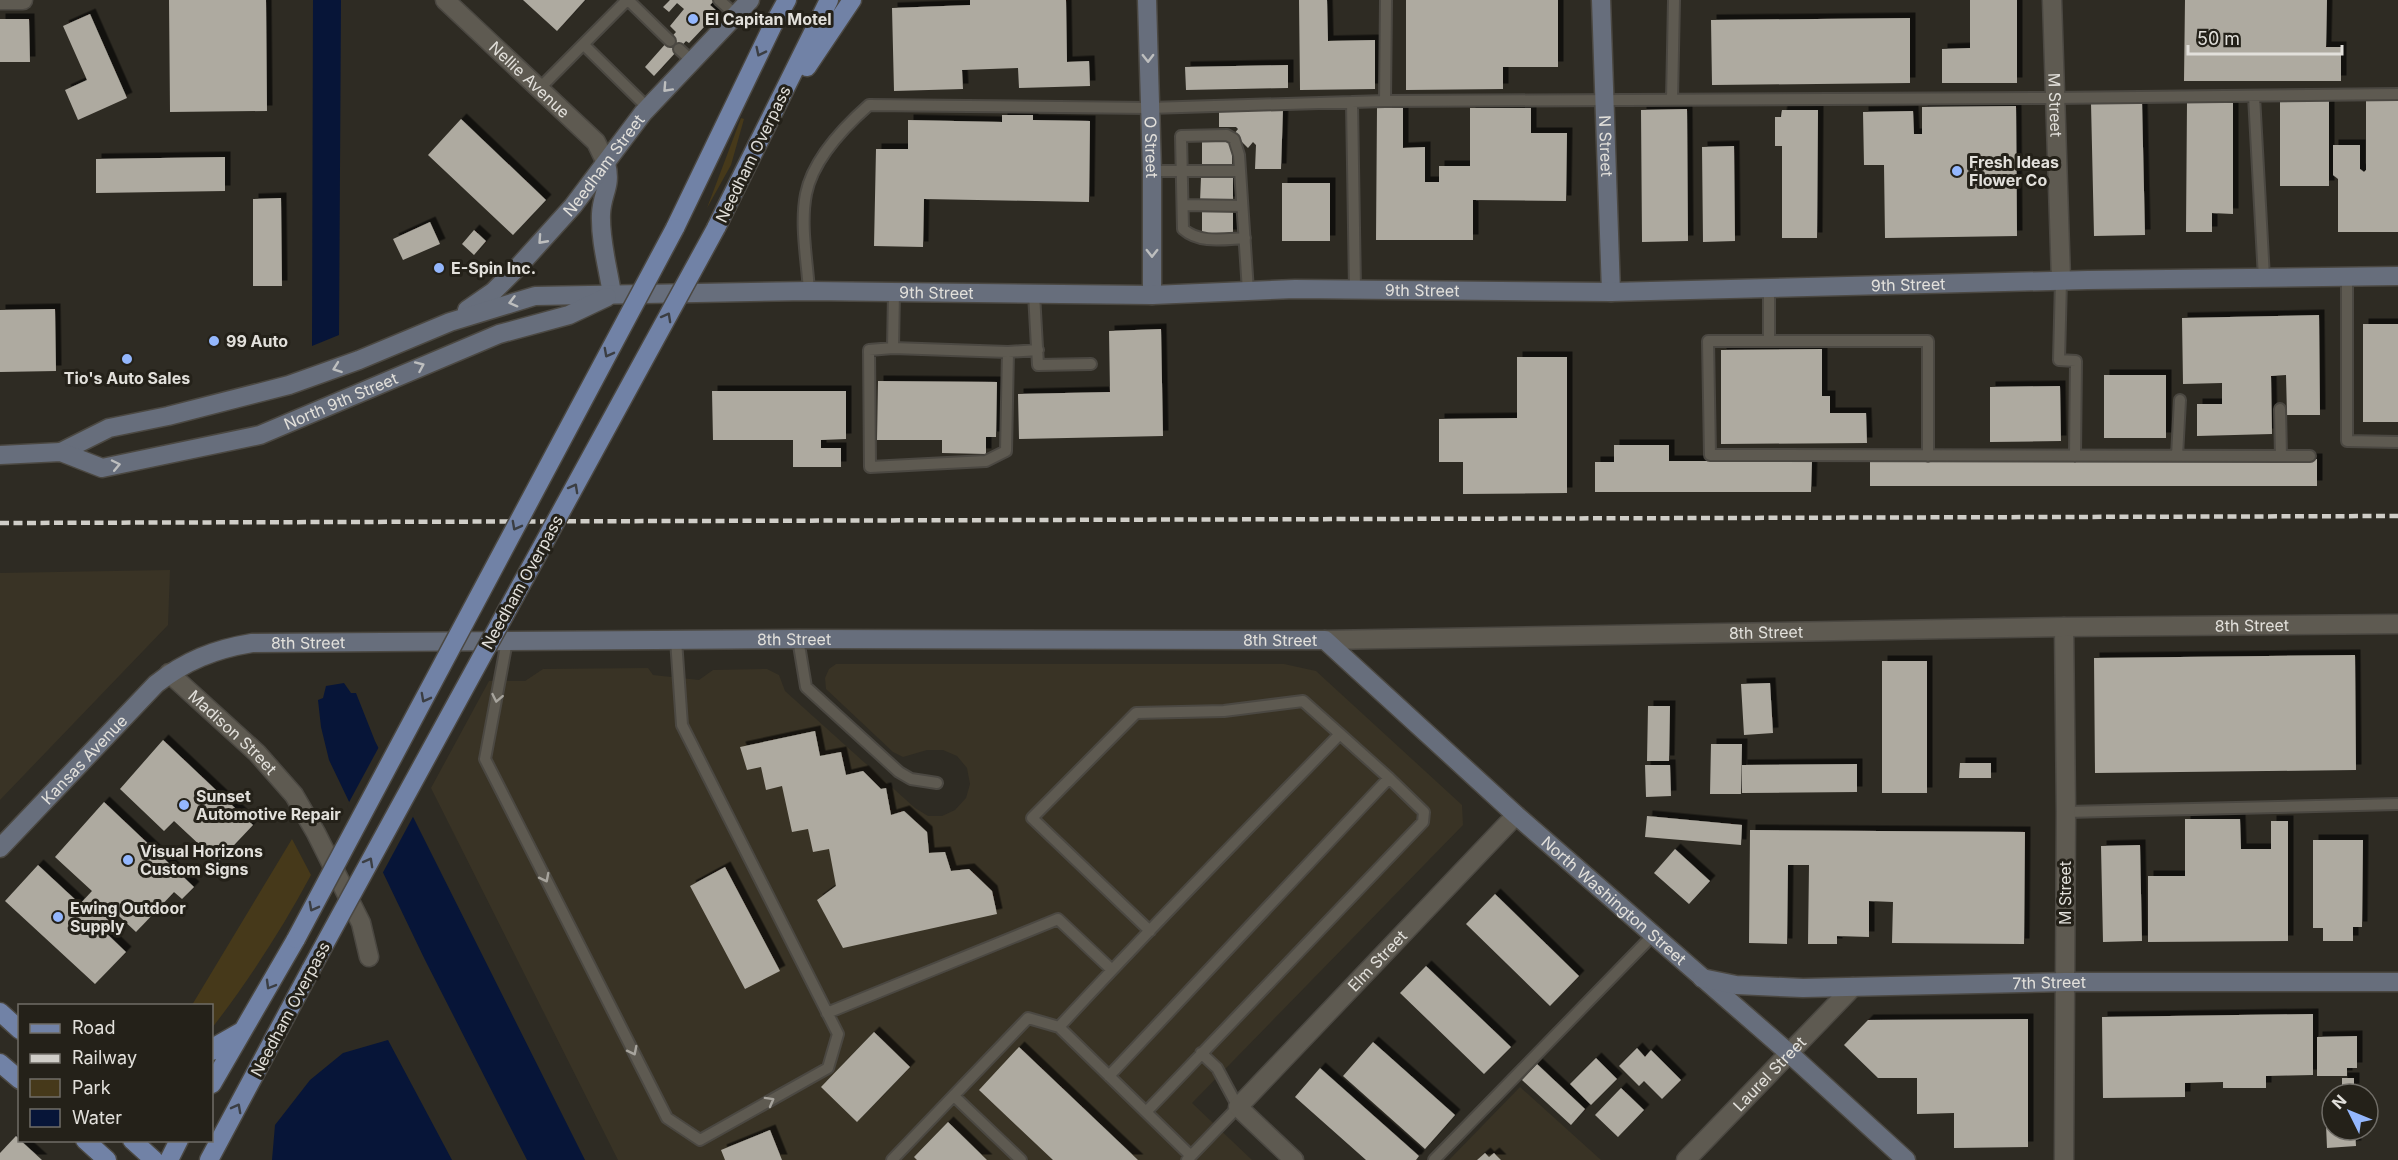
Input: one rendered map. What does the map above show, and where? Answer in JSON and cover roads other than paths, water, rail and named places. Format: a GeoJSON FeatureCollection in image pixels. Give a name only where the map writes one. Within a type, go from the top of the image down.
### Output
{"type":"FeatureCollection","features":[{"type":"Feature","properties":{"kind":"main road","name":"Needham Overpass"},"geometry":{"type":"LineString","coordinates":[[213,1082],[296,939],[675,228],[787,0]]}},
{"type":"Feature","properties":{"kind":"main road","name":"Needham Overpass"},"geometry":{"type":"LineString","coordinates":[[209,1160],[716,228],[829,0]]}},
{"type":"Feature","properties":{"kind":"main road"},"geometry":{"type":"LineString","coordinates":[[762,136],[852,0]]}},
{"type":"Feature","properties":{"kind":"main road"},"geometry":{"type":"LineString","coordinates":[[0,1012],[18,1028]]}},
{"type":"Feature","properties":{"kind":"main road"},"geometry":{"type":"LineString","coordinates":[[213,1049],[243,1030]]}},
{"type":"Feature","properties":{"kind":"main road"},"geometry":{"type":"LineString","coordinates":[[0,1063],[18,1078]]}},
{"type":"Feature","properties":{"kind":"main road"},"geometry":{"type":"LineString","coordinates":[[88,1142],[107,1160]]}},
{"type":"Feature","properties":{"kind":"main road"},"geometry":{"type":"LineString","coordinates":[[134,1142],[154,1160]]}},
{"type":"Feature","properties":{"kind":"main road"},"geometry":{"type":"LineString","coordinates":[[168,1160],[178,1142]]}},
{"type":"Feature","properties":{"kind":"street"},"geometry":{"type":"LineString","coordinates":[[0,0],[23,0]]}},
{"type":"Feature","properties":{"kind":"street","name":"Nellie Avenue"},"geometry":{"type":"LineString","coordinates":[[445,0],[596,142],[606,163]]}},
{"type":"Feature","properties":{"kind":"street","name":"Needham Street"},"geometry":{"type":"LineString","coordinates":[[450,322],[493,292],[509,277],[573,206],[686,55],[750,0]]}},
{"type":"Feature","properties":{"kind":"street","name":"O Street"},"geometry":{"type":"LineString","coordinates":[[1147,0],[1152,171],[1152,295]]}},
{"type":"Feature","properties":{"kind":"street","name":"N Street"},"geometry":{"type":"LineString","coordinates":[[1600,0],[1611,292]]}},
{"type":"Feature","properties":{"kind":"street","name":"M Street"},"geometry":{"type":"LineString","coordinates":[[2052,0],[2061,280]]}},
{"type":"Feature","properties":{"kind":"street"},"geometry":{"type":"LineString","coordinates":[[606,163],[610,179],[601,211],[601,237],[612,294]]}},
{"type":"Feature","properties":{"kind":"street","name":"9th Street"},"geometry":{"type":"LineString","coordinates":[[450,322],[535,296],[612,294],[809,291],[1152,295],[1355,290],[1611,292],[2061,280],[2398,276]]}},
{"type":"Feature","properties":{"kind":"street","name":"North 9th Street"},"geometry":{"type":"LineString","coordinates":[[61,452],[102,468],[260,435],[499,333],[569,315],[612,294]]}},
{"type":"Feature","properties":{"kind":"street","name":"North 9th Street"},"geometry":{"type":"LineString","coordinates":[[0,455],[61,452],[109,428],[168,416],[289,385],[359,360],[450,322]]}},
{"type":"Feature","properties":{"kind":"street","name":"8th Street"},"geometry":{"type":"LineString","coordinates":[[169,673],[206,654],[252,644],[507,640],[1325,640],[2064,627],[2398,624]]}},
{"type":"Feature","properties":{"kind":"street","name":"M Street"},"geometry":{"type":"LineString","coordinates":[[2064,627],[2066,812],[2064,1160]]}},
{"type":"Feature","properties":{"kind":"street","name":"North Washington Street"},"geometry":{"type":"LineString","coordinates":[[1325,640],[1516,815],[1790,1054],[1906,1160]]}},
{"type":"Feature","properties":{"kind":"street","name":"Kansas Avenue"},"geometry":{"type":"LineString","coordinates":[[0,848],[144,696],[169,673]]}},
{"type":"Feature","properties":{"kind":"street","name":"Madison Street"},"geometry":{"type":"LineString","coordinates":[[169,673],[257,753],[294,795],[361,922],[369,957]]}},
{"type":"Feature","properties":{"kind":"street","name":"Elm Street"},"geometry":{"type":"LineString","coordinates":[[1238,1107],[1516,815]]}},
{"type":"Feature","properties":{"kind":"street","name":"7th Street"},"geometry":{"type":"LineString","coordinates":[[1700,977],[1736,985],[1853,987],[2065,982],[2398,982]]}},
{"type":"Feature","properties":{"kind":"street","name":"Laurel Street"},"geometry":{"type":"LineString","coordinates":[[1686,1160],[1853,987]]}},
{"type":"Feature","properties":{"kind":"street"},"geometry":{"type":"LineString","coordinates":[[1238,1107],[1294,1160]]}},
{"type":"Feature","properties":{"kind":"lane"},"geometry":{"type":"LineString","coordinates":[[539,89],[627,0],[670,41]]}},
{"type":"Feature","properties":{"kind":"lane"},"geometry":{"type":"LineString","coordinates":[[719,0],[735,15]]}},
{"type":"Feature","properties":{"kind":"lane"},"geometry":{"type":"LineString","coordinates":[[1385,101],[1386,0]]}},
{"type":"Feature","properties":{"kind":"lane"},"geometry":{"type":"LineString","coordinates":[[1672,100],[1674,0]]}},
{"type":"Feature","properties":{"kind":"lane"},"geometry":{"type":"LineString","coordinates":[[584,45],[648,108]]}},
{"type":"Feature","properties":{"kind":"lane"},"geometry":{"type":"LineString","coordinates":[[809,291],[804,219],[806,192],[820,159],[851,120],[869,105],[1149,108],[1385,101],[2054,98],[2398,93]]}},
{"type":"Feature","properties":{"kind":"lane"},"geometry":{"type":"LineString","coordinates":[[2254,96],[2264,278]]}},
{"type":"Feature","properties":{"kind":"lane"},"geometry":{"type":"LineString","coordinates":[[1352,102],[1355,290]]}},
{"type":"Feature","properties":{"kind":"lane"},"geometry":{"type":"LineString","coordinates":[[1245,238],[1210,239],[1191,236],[1183,229],[1181,135],[1227,135],[1234,139],[1239,155],[1245,238],[1248,291]]}},
{"type":"Feature","properties":{"kind":"lane"},"geometry":{"type":"LineString","coordinates":[[1152,171],[1240,171]]}},
{"type":"Feature","properties":{"kind":"lane"},"geometry":{"type":"LineString","coordinates":[[1183,205],[1242,206]]}},
{"type":"Feature","properties":{"kind":"lane"},"geometry":{"type":"LineString","coordinates":[[2347,277],[2348,441],[2398,442]]}},
{"type":"Feature","properties":{"kind":"lane"},"geometry":{"type":"LineString","coordinates":[[2061,280],[2059,360],[2076,361],[2075,456]]}},
{"type":"Feature","properties":{"kind":"lane"},"geometry":{"type":"LineString","coordinates":[[1769,288],[1769,342]]}},
{"type":"Feature","properties":{"kind":"lane"},"geometry":{"type":"LineString","coordinates":[[893,348],[894,292]]}},
{"type":"Feature","properties":{"kind":"lane"},"geometry":{"type":"LineString","coordinates":[[1034,294],[1038,365],[1091,364]]}},
{"type":"Feature","properties":{"kind":"lane"},"geometry":{"type":"LineString","coordinates":[[1928,456],[1928,341],[1708,341],[1710,455],[1928,456],[2310,456]]}},
{"type":"Feature","properties":{"kind":"lane"},"geometry":{"type":"LineString","coordinates":[[1008,352],[1006,451],[986,461],[870,466],[869,350],[893,348],[1008,352],[1038,350]]}},
{"type":"Feature","properties":{"kind":"lane"},"geometry":{"type":"LineString","coordinates":[[2177,456],[2180,400]]}},
{"type":"Feature","properties":{"kind":"lane"},"geometry":{"type":"LineString","coordinates":[[2280,409],[2281,456]]}},
{"type":"Feature","properties":{"kind":"lane"},"geometry":{"type":"LineString","coordinates":[[798,639],[806,687],[899,772],[911,779],[936,783]]}},
{"type":"Feature","properties":{"kind":"lane"},"geometry":{"type":"LineString","coordinates":[[507,640],[485,759],[667,1118],[700,1140],[828,1068],[838,1034],[681,725],[676,640]]}},
{"type":"Feature","properties":{"kind":"lane"},"geometry":{"type":"LineString","coordinates":[[1146,1112],[1423,822],[1425,812],[1303,701],[1224,711],[1136,713],[1032,818],[1150,931]]}},
{"type":"Feature","properties":{"kind":"lane"},"geometry":{"type":"LineString","coordinates":[[1059,1027],[1340,734]]}},
{"type":"Feature","properties":{"kind":"lane"},"geometry":{"type":"LineString","coordinates":[[1109,1076],[1389,778]]}},
{"type":"Feature","properties":{"kind":"lane"},"geometry":{"type":"LineString","coordinates":[[2066,812],[2398,804]]}},
{"type":"Feature","properties":{"kind":"lane"},"geometry":{"type":"LineString","coordinates":[[827,1013],[1058,919],[1112,970]]}},
{"type":"Feature","properties":{"kind":"lane"},"geometry":{"type":"LineString","coordinates":[[1434,1160],[1653,935]]}},
{"type":"Feature","properties":{"kind":"lane"},"geometry":{"type":"LineString","coordinates":[[892,1160],[1028,1018],[1059,1027],[1146,1112],[1189,1158],[1238,1107],[1217,1068],[1201,1053]]}},
{"type":"Feature","properties":{"kind":"lane"},"geometry":{"type":"LineString","coordinates":[[954,1096],[1021,1160]]}},
{"type":"Feature","properties":{"kind":"water"},"geometry":{"type":"Polygon","coordinates":[[[313,0],[341,0],[339,335],[312,346],[313,0]]]}},
{"type":"Feature","properties":{"kind":"water"},"geometry":{"type":"Polygon","coordinates":[[[344,683],[351,693],[356,693],[375,741],[585,1160],[527,1160],[425,960],[329,760],[321,727],[318,700],[323,698],[326,686],[344,683]]]}},
{"type":"Feature","properties":{"kind":"water"},"geometry":{"type":"Polygon","coordinates":[[[388,1040],[452,1160],[272,1160],[275,1125],[310,1080],[343,1053],[388,1040]]]}},
{"type":"Feature","properties":{"kind":"railway"},"geometry":{"type":"LineString","coordinates":[[0,523],[2398,516]]}},
{"type":"Feature","properties":{"kind":"place","name":"El Capitan Motel"},"geometry":{"type":"Point","coordinates":[693,19]}},
{"type":"Feature","properties":{"kind":"place","name":"Fresh Ideas Flower Co"},"geometry":{"type":"Point","coordinates":[1957,171]}},
{"type":"Feature","properties":{"kind":"place","name":"E-Spin Inc."},"geometry":{"type":"Point","coordinates":[439,268]}},
{"type":"Feature","properties":{"kind":"place","name":"99 Auto"},"geometry":{"type":"Point","coordinates":[214,341]}},
{"type":"Feature","properties":{"kind":"place","name":"Tio's Auto Sales"},"geometry":{"type":"Point","coordinates":[127,359]}},
{"type":"Feature","properties":{"kind":"place","name":"Sunset Automotive Repair"},"geometry":{"type":"Point","coordinates":[184,805]}},
{"type":"Feature","properties":{"kind":"place","name":"Visual Horizons Custom Signs"},"geometry":{"type":"Point","coordinates":[128,860]}},
{"type":"Feature","properties":{"kind":"place","name":"Ewing Outdoor Supply"},"geometry":{"type":"Point","coordinates":[58,917]}}]}
